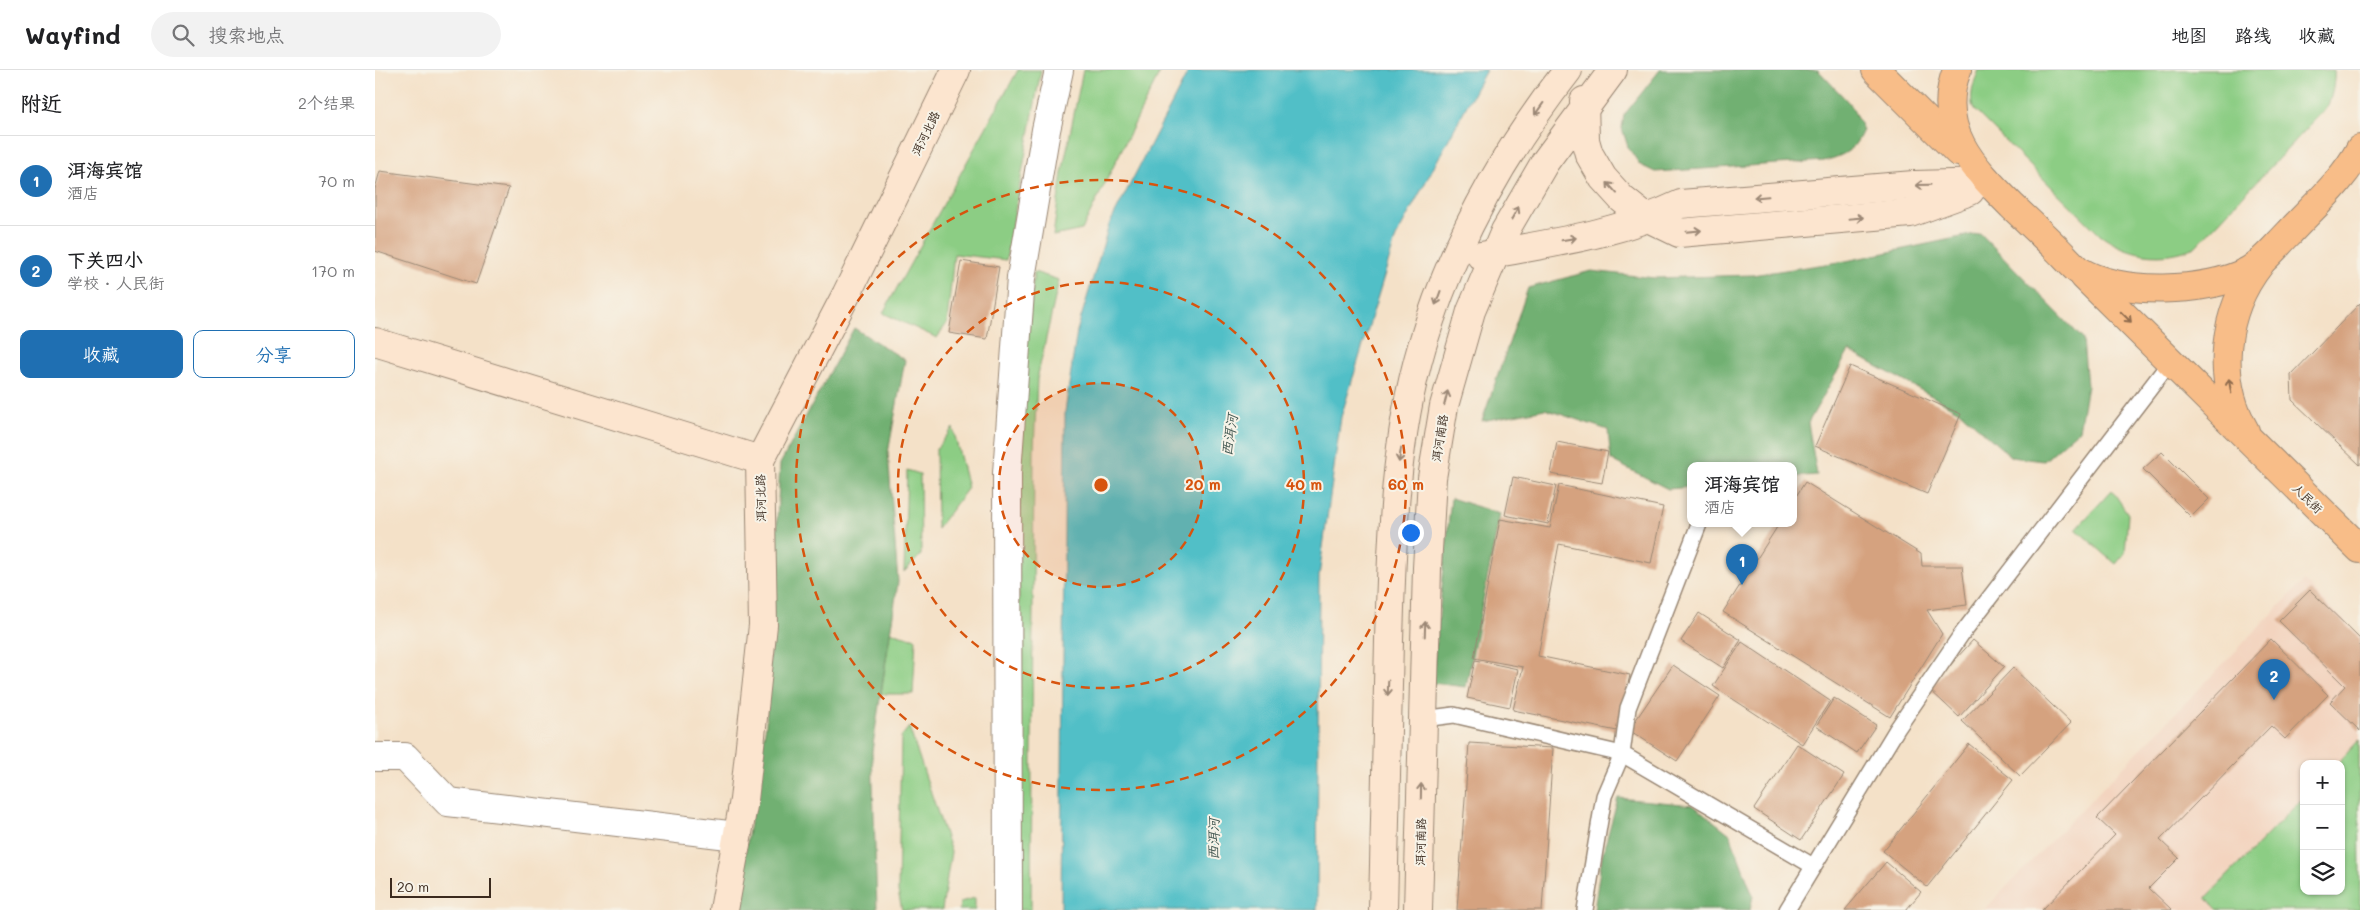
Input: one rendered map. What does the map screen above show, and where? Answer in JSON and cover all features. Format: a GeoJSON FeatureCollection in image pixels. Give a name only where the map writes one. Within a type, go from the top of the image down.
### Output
{"type":"FeatureCollection","features":[{"type":"Feature","properties":{"kind":"main road","name":"洱河北路"},"geometry":{"type":"LineString","coordinates":[[724,910],[744,800],[763,625],[760,460],[846,295],[956,70]]}},
{"type":"Feature","properties":{"kind":"main road"},"geometry":{"type":"LineString","coordinates":[[1383,910],[1391,567],[1397,474],[1406,420],[1422,347],[1452,261],[1493,178],[1515,143],[1568,70]]}},
{"type":"Feature","properties":{"kind":"main road"},"geometry":{"type":"LineString","coordinates":[[1586,70],[1585,140],[1595,166],[1617,194],[1649,219],[1679,233],[1911,213],[1989,183]]}},
{"type":"Feature","properties":{"kind":"main road","name":"洱河南路"},"geometry":{"type":"LineString","coordinates":[[1418,910],[1427,568],[1432,478],[1444,406],[1471,311],[1494,253],[1529,187],[1584,107],[1613,70]]}},
{"type":"Feature","properties":{"kind":"main road"},"geometry":{"type":"LineString","coordinates":[[1876,70],[2255,446]]}},
{"type":"Feature","properties":{"kind":"main road"},"geometry":{"type":"LineString","coordinates":[[1957,70],[1950,94],[1951,122],[1964,152],[1989,183]]}},
{"type":"Feature","properties":{"kind":"main road"},"geometry":{"type":"LineString","coordinates":[[2336,184],[2360,149]]}},
{"type":"Feature","properties":{"kind":"main road"},"geometry":{"type":"LineString","coordinates":[[2255,446],[2242,426],[2235,410],[2227,370],[2230,324],[2237,301],[2249,278],[2266,257],[2360,160]]}},
{"type":"Feature","properties":{"kind":"main road"},"geometry":{"type":"LineString","coordinates":[[1452,261],[1589,236],[1649,219]]}},
{"type":"Feature","properties":{"kind":"main road"},"geometry":{"type":"LineString","coordinates":[[2079,270],[2109,282],[2128,286],[2185,288],[2208,285],[2241,275],[2266,257]]}},
{"type":"Feature","properties":{"kind":"main road"},"geometry":{"type":"LineString","coordinates":[[375,342],[760,460]]}},
{"type":"Feature","properties":{"kind":"main road","name":"人民街"},"geometry":{"type":"LineString","coordinates":[[2255,446],[2360,549]]}},
{"type":"Feature","properties":{"kind":"street"},"geometry":{"type":"LineString","coordinates":[[1007,910],[1007,473],[1021,278],[1046,130],[1059,70]]}},
{"type":"Feature","properties":{"kind":"street"},"geometry":{"type":"LineString","coordinates":[[375,757],[405,757],[448,802],[737,836]]}},
{"type":"Feature","properties":{"kind":"lane"},"geometry":{"type":"LineString","coordinates":[[1787,910],[1897,729],[1961,635],[2171,361]]}},
{"type":"Feature","properties":{"kind":"lane"},"geometry":{"type":"LineString","coordinates":[[1585,910],[1604,796],[1622,754],[1628,708],[1698,527]]}},
{"type":"Feature","properties":{"kind":"lane"},"geometry":{"type":"LineString","coordinates":[[1423,719],[1454,715],[1622,754],[1813,866]]}},
{"type":"Feature","properties":{"kind":"shaded area"},"geometry":{"type":"Polygon","coordinates":[[[2304,581],[2360,637],[2360,910],[1984,910],[2304,581]]]}},
{"type":"Feature","properties":{"kind":"green space"},"geometry":{"type":"Polygon","coordinates":[[[1018,70],[1041,70],[1006,260],[954,254],[947,323],[937,338],[883,313],[1018,70]]]}},
{"type":"Feature","properties":{"kind":"green space"},"geometry":{"type":"Polygon","coordinates":[[[1083,70],[1161,70],[1082,230],[1053,236],[1062,173],[1083,70]]]}},
{"type":"Feature","properties":{"kind":"green space"},"geometry":{"type":"Polygon","coordinates":[[[1660,70],[1818,70],[1851,105],[1863,130],[1856,143],[1848,151],[1838,157],[1824,161],[1655,172],[1640,165],[1628,147],[1622,128],[1624,115],[1660,70]]]}},
{"type":"Feature","properties":{"kind":"green space"},"geometry":{"type":"Polygon","coordinates":[[[1979,70],[2334,70],[2334,75],[2328,106],[2195,247],[2170,254],[2158,255],[2134,252],[2122,248],[2100,235],[1974,110],[1972,95],[1979,70]]]}},
{"type":"Feature","properties":{"kind":"green space"},"geometry":{"type":"Polygon","coordinates":[[[1980,233],[2083,339],[2087,386],[2079,430],[2044,461],[2011,457],[1961,412],[1849,351],[1808,423],[1817,475],[1797,477],[1797,462],[1687,462],[1687,487],[1668,489],[1611,460],[1608,430],[1545,409],[1482,421],[1528,288],[1591,271],[1655,278],[1752,275],[1846,261],[1980,233]]]}},
{"type":"Feature","properties":{"kind":"green space"},"geometry":{"type":"Polygon","coordinates":[[[1034,272],[1059,280],[1037,379],[1034,450],[1031,910],[1015,910],[1021,399],[1034,272]]]}},
{"type":"Feature","properties":{"kind":"green space"},"geometry":{"type":"Polygon","coordinates":[[[854,328],[905,360],[888,453],[898,582],[872,751],[877,910],[736,910],[766,724],[780,464],[854,328]]]}},
{"type":"Feature","properties":{"kind":"green space"},"geometry":{"type":"Polygon","coordinates":[[[953,428],[968,488],[937,529],[936,449],[953,428]]]}},
{"type":"Feature","properties":{"kind":"green space"},"geometry":{"type":"Polygon","coordinates":[[[907,470],[920,474],[921,555],[904,572],[907,470]]]}},
{"type":"Feature","properties":{"kind":"green space"},"geometry":{"type":"Polygon","coordinates":[[[2112,490],[2128,514],[2125,553],[2116,564],[2076,529],[2112,490]]]}},
{"type":"Feature","properties":{"kind":"green space"},"geometry":{"type":"Polygon","coordinates":[[[1451,498],[1500,514],[1466,687],[1432,683],[1451,498]]]}},
{"type":"Feature","properties":{"kind":"green space"},"geometry":{"type":"Polygon","coordinates":[[[890,632],[916,639],[913,694],[881,694],[890,632]]]}},
{"type":"Feature","properties":{"kind":"green space"},"geometry":{"type":"Polygon","coordinates":[[[909,727],[951,852],[942,910],[902,910],[898,891],[901,737],[909,727]]]}},
{"type":"Feature","properties":{"kind":"green space"},"geometry":{"type":"Polygon","coordinates":[[[2359,740],[2360,910],[2218,910],[2206,898],[2300,801],[2300,895],[2345,895],[2345,760],[2341,760],[2359,740]]]}},
{"type":"Feature","properties":{"kind":"green space"},"geometry":{"type":"Polygon","coordinates":[[[1618,798],[1693,805],[1730,834],[1753,896],[1750,910],[1594,910],[1602,856],[1618,798]]]}},
{"type":"Feature","properties":{"kind":"green space"},"geometry":{"type":"Polygon","coordinates":[[[975,898],[975,910],[959,910],[960,902],[975,898]]]}},
{"type":"Feature","properties":{"kind":"water","name":"西洱河"},"geometry":{"type":"Polygon","coordinates":[[[1189,70],[1486,70],[1396,237],[1341,417],[1319,576],[1317,910],[1061,910],[1065,412],[1077,331],[1109,225],[1189,70]]]}},
{"type":"Feature","properties":{"kind":"building"},"geometry":{"type":"Polygon","coordinates":[[[380,171],[509,188],[476,284],[375,251],[375,189],[380,171]]]}},
{"type":"Feature","properties":{"kind":"building"},"geometry":{"type":"Polygon","coordinates":[[[961,261],[999,267],[987,339],[949,333],[961,261]]]}},
{"type":"Feature","properties":{"kind":"building"},"geometry":{"type":"Polygon","coordinates":[[[2360,303],[2360,465],[2292,400],[2291,375],[2360,303]]]}},
{"type":"Feature","properties":{"kind":"building"},"geometry":{"type":"Polygon","coordinates":[[[1850,366],[1961,414],[1927,494],[1815,446],[1850,366]]]}},
{"type":"Feature","properties":{"kind":"building"},"geometry":{"type":"Polygon","coordinates":[[[1557,442],[1608,452],[1602,483],[1551,474],[1557,442]]]}},
{"type":"Feature","properties":{"kind":"building"},"geometry":{"type":"Polygon","coordinates":[[[2162,452],[2209,499],[2191,517],[2143,469],[2162,452]]]}},
{"type":"Feature","properties":{"kind":"building"},"geometry":{"type":"Polygon","coordinates":[[[1513,477],[1556,486],[1548,524],[1505,515],[1513,477]]]}},
{"type":"Feature","properties":{"kind":"building"},"geometry":{"type":"Polygon","coordinates":[[[1805,482],[1921,554],[1922,566],[1962,566],[1967,605],[1927,610],[1942,634],[1890,717],[1723,612],[1777,527],[1797,527],[1797,495],[1805,482]]]}},
{"type":"Feature","properties":{"kind":"building"},"geometry":{"type":"Polygon","coordinates":[[[1559,485],[1663,507],[1651,563],[1559,544],[1538,656],[1630,675],[1617,731],[1513,710],[1523,667],[1474,658],[1500,519],[1550,528],[1559,485]]]}},
{"type":"Feature","properties":{"kind":"building"},"geometry":{"type":"Polygon","coordinates":[[[2310,590],[2360,639],[2360,731],[2330,702],[2345,686],[2279,621],[2310,590]]]}},
{"type":"Feature","properties":{"kind":"building"},"geometry":{"type":"Polygon","coordinates":[[[1699,613],[1741,640],[1723,668],[1681,641],[1699,613]]]}},
{"type":"Feature","properties":{"kind":"building"},"geometry":{"type":"Polygon","coordinates":[[[2271,639],[2328,695],[2285,739],[2271,726],[2160,840],[2179,858],[2149,888],[2172,910],[2042,910],[2115,835],[2097,818],[2271,639]]]}},
{"type":"Feature","properties":{"kind":"building"},"geometry":{"type":"Polygon","coordinates":[[[1973,640],[2004,667],[1959,717],[1929,689],[1973,640]]]}},
{"type":"Feature","properties":{"kind":"building"},"geometry":{"type":"Polygon","coordinates":[[[1742,642],[1830,701],[1802,744],[1713,686],[1742,642]]]}},
{"type":"Feature","properties":{"kind":"building"},"geometry":{"type":"Polygon","coordinates":[[[1475,660],[1518,669],[1510,707],[1467,698],[1475,660]]]}},
{"type":"Feature","properties":{"kind":"building"},"geometry":{"type":"Polygon","coordinates":[[[1673,665],[1720,696],[1677,761],[1629,730],[1673,665]]]}},
{"type":"Feature","properties":{"kind":"building"},"geometry":{"type":"Polygon","coordinates":[[[2013,668],[2071,723],[2020,776],[1962,721],[2013,668]]]}},
{"type":"Feature","properties":{"kind":"building"},"geometry":{"type":"Polygon","coordinates":[[[1834,698],[1876,725],[1857,753],[1816,726],[1834,698]]]}},
{"type":"Feature","properties":{"kind":"building"},"geometry":{"type":"Polygon","coordinates":[[[1469,743],[1553,748],[1542,910],[1457,910],[1469,743]]]}},
{"type":"Feature","properties":{"kind":"building"},"geometry":{"type":"Polygon","coordinates":[[[1797,744],[1844,775],[1801,840],[1754,809],[1797,744]]]}},
{"type":"Feature","properties":{"kind":"building"},"geometry":{"type":"Polygon","coordinates":[[[1969,744],[2013,780],[1927,887],[1883,851],[1969,744]]]}},
{"type":"Feature","properties":{"kind":"building"},"geometry":{"type":"Polygon","coordinates":[[[1886,862],[1921,892],[1906,910],[1845,910],[1886,862]]]}},
{"type":"Feature","properties":{"kind":"place","name":"洱海宾馆"},"geometry":{"type":"Point","coordinates":[1742,585]}},
{"type":"Feature","properties":{"kind":"place","name":"下关四小"},"geometry":{"type":"Point","coordinates":[2274,700]}}]}
